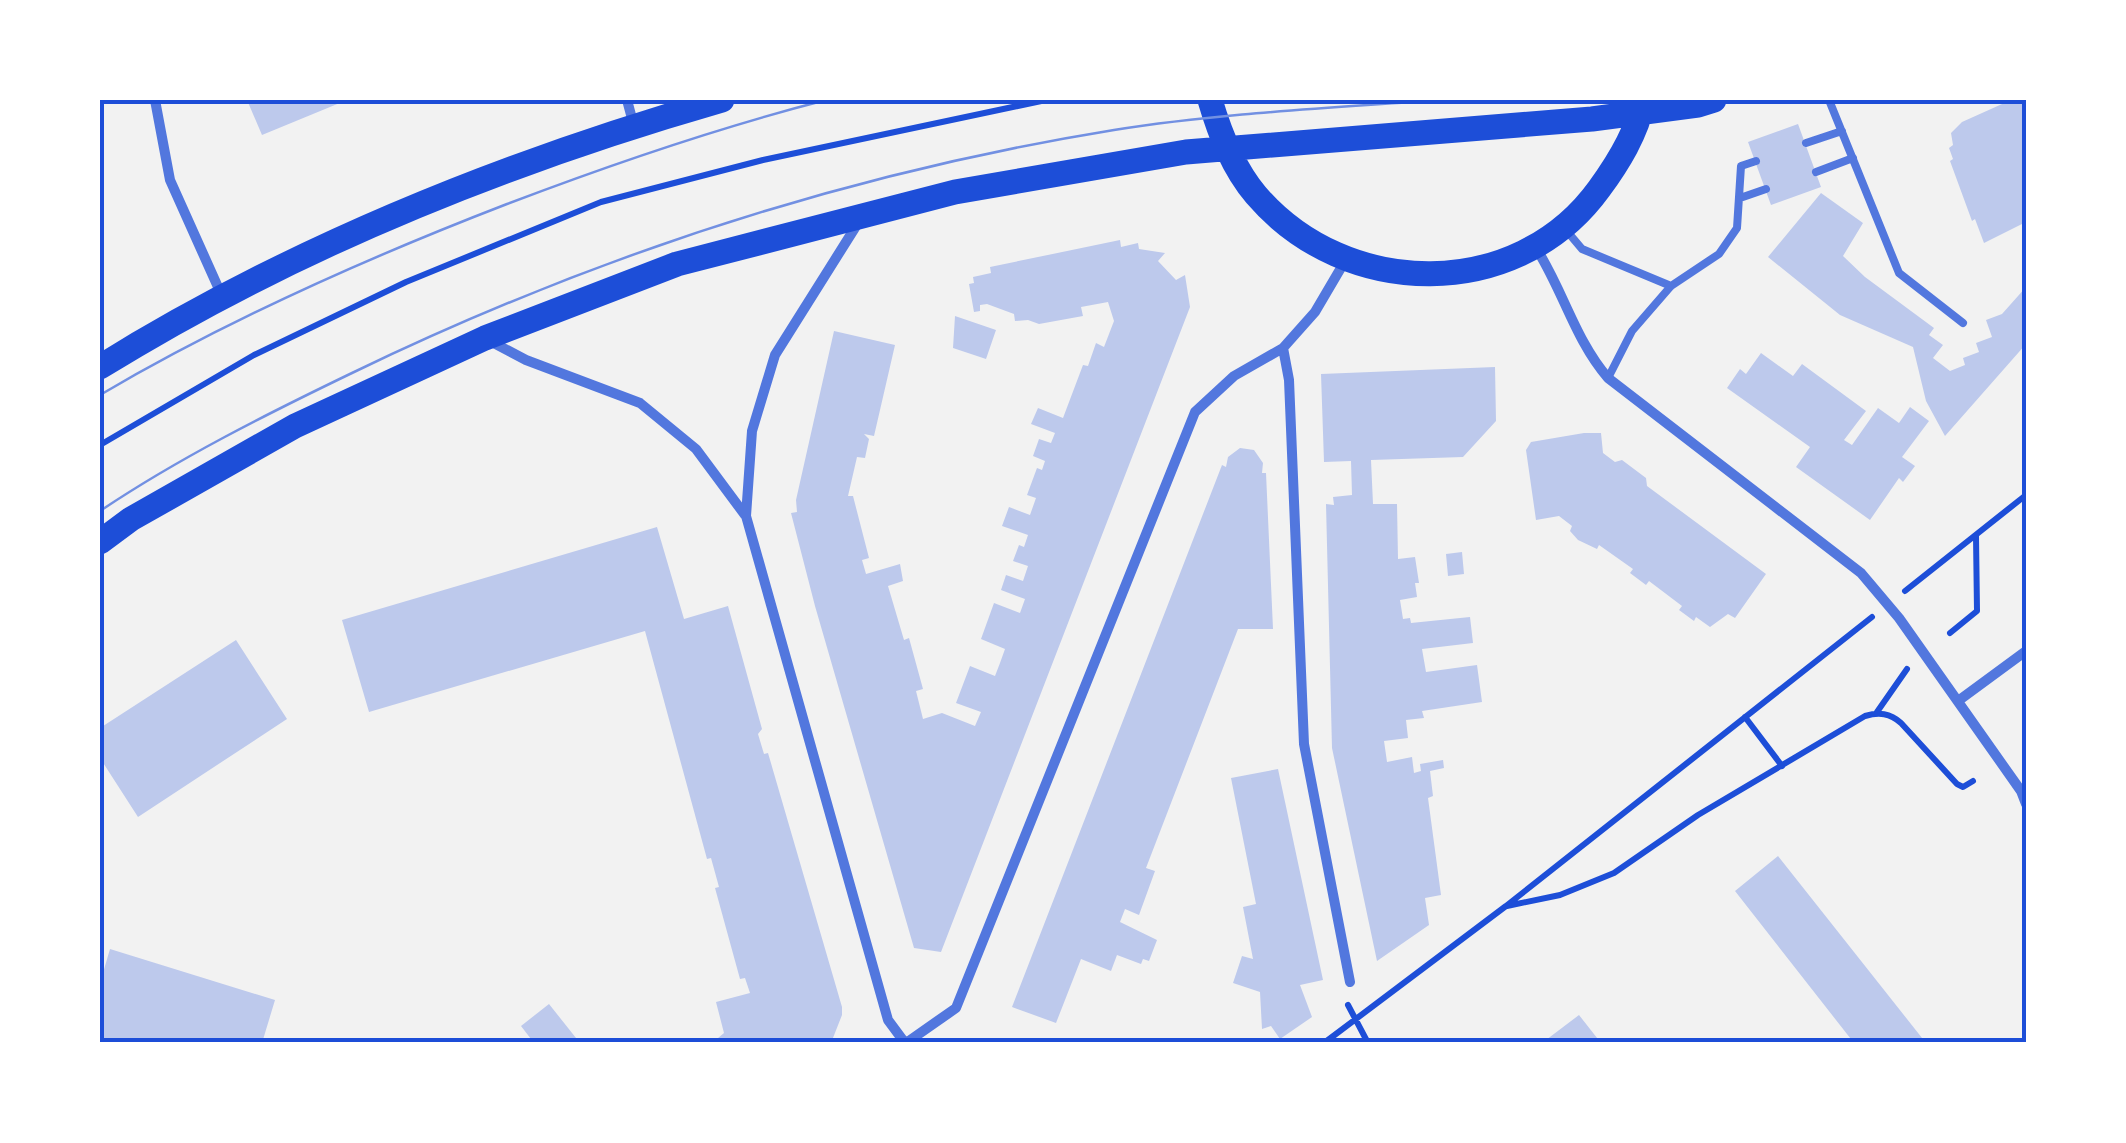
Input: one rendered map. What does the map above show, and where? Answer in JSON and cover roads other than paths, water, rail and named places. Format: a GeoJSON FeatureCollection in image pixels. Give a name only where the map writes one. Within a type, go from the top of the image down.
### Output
{"type":"FeatureCollection","features":[{"type":"Feature","properties":{"kind":"main road"},"geometry":{"type":"LineString","coordinates":[[100,366],[222,297],[373,223],[634,126],[722,100]]}},
{"type":"Feature","properties":{"kind":"main road"},"geometry":{"type":"LineString","coordinates":[[1210,100],[1226,148],[1256,195],[1296,232],[1345,260],[1392,272],[1442,275],[1490,266],[1535,247],[1564,229],[1609,176],[1642,107]]}},
{"type":"Feature","properties":{"kind":"main road"},"geometry":{"type":"LineString","coordinates":[[100,542],[131,520],[295,426],[485,338],[677,264],[955,192],[1226,148],[1714,100]]}},
{"type":"Feature","properties":{"kind":"street"},"geometry":{"type":"LineString","coordinates":[[155,100],[170,180],[222,297]]}},
{"type":"Feature","properties":{"kind":"street"},"geometry":{"type":"LineString","coordinates":[[627,100],[634,126]]}},
{"type":"Feature","properties":{"kind":"street"},"geometry":{"type":"LineString","coordinates":[[864,214],[775,355],[752,430],[746,516],[888,1020],[906,1043],[956,1008],[1194,412],[1234,376],[1283,348],[1315,312],[1345,260]]}},
{"type":"Feature","properties":{"kind":"street"},"geometry":{"type":"LineString","coordinates":[[1535,247],[1593,360],[1608,378],[1861,573],[1899,618],[2021,791],[2026,804]]}},
{"type":"Feature","properties":{"kind":"street"},"geometry":{"type":"LineString","coordinates":[[485,338],[526,360],[640,403],[696,449],[746,516]]}},
{"type":"Feature","properties":{"kind":"street"},"geometry":{"type":"LineString","coordinates":[[1283,348],[1288,380],[1304,744],[1350,982]]}},
{"type":"Feature","properties":{"kind":"street"},"geometry":{"type":"LineString","coordinates":[[1958,701],[2026,651]]}},
{"type":"Feature","properties":{"kind":"lane"},"geometry":{"type":"LineString","coordinates":[[1830,100],[1899,273],[1963,323]]}},
{"type":"Feature","properties":{"kind":"lane"},"geometry":{"type":"LineString","coordinates":[[1806,143],[1842,131]]}},
{"type":"Feature","properties":{"kind":"lane"},"geometry":{"type":"LineString","coordinates":[[1816,172],[1853,158]]}},
{"type":"Feature","properties":{"kind":"lane"},"geometry":{"type":"LineString","coordinates":[[1608,378],[1632,331],[1670,286],[1719,254],[1736,228],[1742,166],[1756,161]]}},
{"type":"Feature","properties":{"kind":"lane"},"geometry":{"type":"LineString","coordinates":[[1740,198],[1766,189]]}},
{"type":"Feature","properties":{"kind":"lane"},"geometry":{"type":"LineString","coordinates":[[1564,229],[1582,249],[1670,286]]}},
{"type":"Feature","properties":{"kind":"tram line"},"geometry":{"type":"LineString","coordinates":[[100,395],[249,315],[455,225],[665,148],[826,100]]}},
{"type":"Feature","properties":{"kind":"tram line"},"geometry":{"type":"LineString","coordinates":[[100,511],[224,437],[443,331],[630,256],[724,224],[917,170],[1114,130],[1235,115],[1438,100]]}}]}
